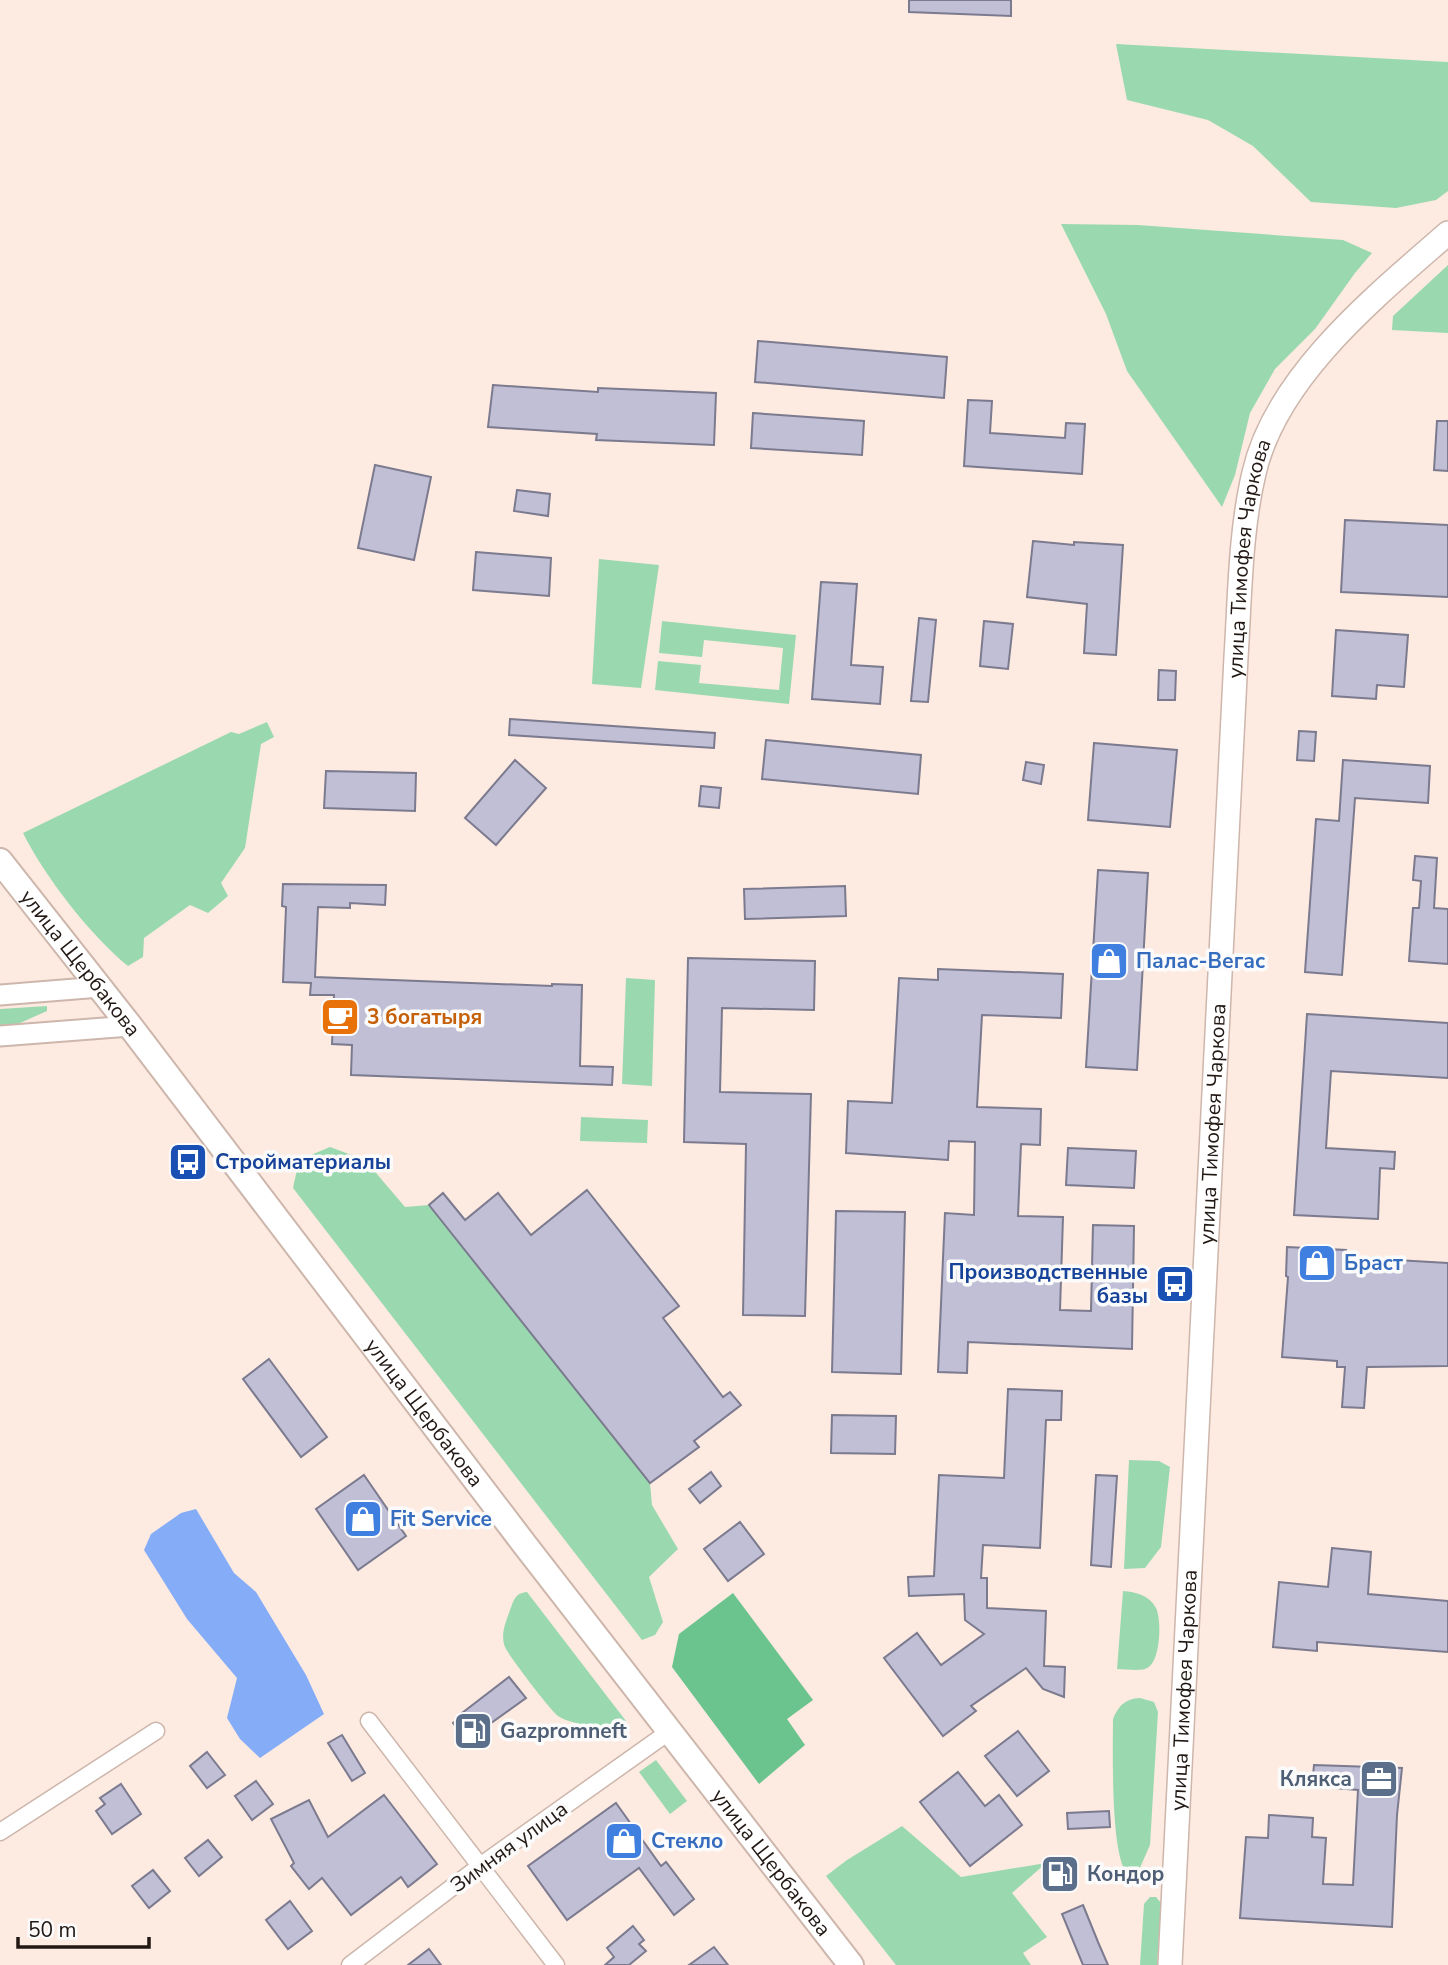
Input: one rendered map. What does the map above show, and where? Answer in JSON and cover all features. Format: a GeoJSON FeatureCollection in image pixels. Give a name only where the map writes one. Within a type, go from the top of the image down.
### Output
{"type":"FeatureCollection","features":[{"type":"Feature","properties":{"kind":"main road","name":"улица Тимофея Чаркова"},"geometry":{"type":"LineString","coordinates":[[1170,1965],[1238,621],[1254,471],[1272,422],[1303,374],[1343,330],[1448,233]]}},
{"type":"Feature","properties":{"kind":"main road","name":"улица Щербакова"},"geometry":{"type":"LineString","coordinates":[[0,862],[100,987],[851,1965]]}},
{"type":"Feature","properties":{"kind":"street"},"geometry":{"type":"LineString","coordinates":[[0,995],[100,987]]}},
{"type":"Feature","properties":{"kind":"street"},"geometry":{"type":"LineString","coordinates":[[0,1036],[130,1026]]}},
{"type":"Feature","properties":{"kind":"street"},"geometry":{"type":"LineString","coordinates":[[369,1721],[556,1965]]}},
{"type":"Feature","properties":{"kind":"street"},"geometry":{"type":"LineString","coordinates":[[0,1832],[156,1731]]}},
{"type":"Feature","properties":{"kind":"street","name":"Зимняя улица"},"geometry":{"type":"LineString","coordinates":[[350,1965],[481,1866],[670,1731]]}},
{"type":"Feature","properties":{"kind":"green space"},"geometry":{"type":"Polygon","coordinates":[[[1116,44],[1448,62],[1448,191],[1436,200],[1396,208],[1311,202],[1253,146],[1208,120],[1127,100],[1116,44]]]}},
{"type":"Feature","properties":{"kind":"green space"},"geometry":{"type":"Polygon","coordinates":[[[1061,224],[1138,225],[1343,240],[1372,253],[1315,329],[1275,369],[1250,413],[1235,475],[1222,507],[1127,371],[1106,314],[1061,224]]]}},
{"type":"Feature","properties":{"kind":"green space"},"geometry":{"type":"Polygon","coordinates":[[[1448,265],[1448,333],[1392,330],[1393,316],[1448,265]]]}},
{"type":"Feature","properties":{"kind":"green space"},"geometry":{"type":"Polygon","coordinates":[[[599,559],[659,565],[641,688],[592,684],[599,559]]]}},
{"type":"Feature","properties":{"kind":"green space"},"geometry":{"type":"Polygon","coordinates":[[[662,621],[796,635],[789,704],[655,690],[658,661],[701,665],[699,683],[779,690],[783,648],[704,640],[702,657],[659,653],[662,621]]]}},
{"type":"Feature","properties":{"kind":"green space"},"geometry":{"type":"Polygon","coordinates":[[[267,722],[274,737],[261,744],[245,848],[221,883],[228,896],[208,913],[190,905],[144,938],[143,957],[128,966],[70,904],[43,868],[23,833],[231,732],[239,734],[267,722]]]}},
{"type":"Feature","properties":{"kind":"green space"},"geometry":{"type":"Polygon","coordinates":[[[626,978],[655,980],[652,1086],[622,1084],[626,978]]]}},
{"type":"Feature","properties":{"kind":"green space"},"geometry":{"type":"Polygon","coordinates":[[[47,1006],[47,1011],[11,1027],[0,1027],[0,1009],[47,1006]]]}},
{"type":"Feature","properties":{"kind":"green space"},"geometry":{"type":"Polygon","coordinates":[[[581,1117],[648,1120],[647,1143],[580,1141],[581,1117]]]}},
{"type":"Feature","properties":{"kind":"green space"},"geometry":{"type":"Polygon","coordinates":[[[330,1147],[365,1160],[405,1207],[429,1205],[650,1483],[652,1505],[678,1549],[649,1577],[663,1622],[655,1635],[642,1640],[293,1188],[299,1160],[330,1147]]]}},
{"type":"Feature","properties":{"kind":"green space"},"geometry":{"type":"Polygon","coordinates":[[[1129,1460],[1159,1461],[1170,1467],[1161,1547],[1145,1568],[1124,1569],[1129,1460]]]}},
{"type":"Feature","properties":{"kind":"green space"},"geometry":{"type":"Polygon","coordinates":[[[1123,1591],[1146,1597],[1158,1614],[1157,1651],[1150,1666],[1145,1669],[1117,1669],[1123,1591]]]}},
{"type":"Feature","properties":{"kind":"green space"},"geometry":{"type":"Polygon","coordinates":[[[527,1592],[626,1721],[602,1726],[565,1719],[554,1712],[530,1683],[505,1647],[503,1637],[514,1600],[517,1595],[527,1592]]]}},
{"type":"Feature","properties":{"kind":"green space"},"geometry":{"type":"Polygon","coordinates":[[[733,1593],[813,1700],[787,1719],[805,1745],[759,1784],[672,1667],[679,1634],[733,1593]]]}},
{"type":"Feature","properties":{"kind":"green space"},"geometry":{"type":"Polygon","coordinates":[[[1140,1698],[1154,1702],[1158,1712],[1150,1845],[1139,1870],[1128,1874],[1122,1864],[1115,1826],[1113,1719],[1123,1704],[1140,1698]]]}},
{"type":"Feature","properties":{"kind":"green space"},"geometry":{"type":"Polygon","coordinates":[[[656,1760],[687,1801],[670,1814],[639,1772],[656,1760]]]}},
{"type":"Feature","properties":{"kind":"green space"},"geometry":{"type":"Polygon","coordinates":[[[902,1826],[961,1877],[1046,1863],[1012,1893],[1047,1937],[1023,1953],[1031,1965],[896,1965],[826,1876],[902,1826]]]}},
{"type":"Feature","properties":{"kind":"green space"},"geometry":{"type":"Polygon","coordinates":[[[1150,1897],[1156,1897],[1161,1903],[1157,1965],[1140,1965],[1144,1904],[1150,1897]]]}},
{"type":"Feature","properties":{"kind":"water"},"geometry":{"type":"Polygon","coordinates":[[[196,1509],[234,1573],[256,1592],[306,1675],[324,1714],[260,1758],[240,1739],[227,1718],[237,1678],[187,1619],[144,1550],[151,1534],[181,1513],[196,1509]]]}},
{"type":"Feature","properties":{"kind":"building"},"geometry":{"type":"Polygon","coordinates":[[[909,0],[1011,0],[1011,16],[909,12],[909,0]]]}},
{"type":"Feature","properties":{"kind":"building"},"geometry":{"type":"Polygon","coordinates":[[[758,341],[947,357],[944,398],[755,382],[758,341]]]}},
{"type":"Feature","properties":{"kind":"building"},"geometry":{"type":"Polygon","coordinates":[[[493,385],[598,392],[598,388],[716,393],[714,445],[596,440],[597,434],[488,427],[493,385]]]}},
{"type":"Feature","properties":{"kind":"building"},"geometry":{"type":"Polygon","coordinates":[[[968,400],[992,401],[990,433],[1065,438],[1066,423],[1085,424],[1082,474],[964,466],[968,400]]]}},
{"type":"Feature","properties":{"kind":"building"},"geometry":{"type":"Polygon","coordinates":[[[753,413],[864,421],[862,455],[751,448],[753,413]]]}},
{"type":"Feature","properties":{"kind":"building"},"geometry":{"type":"Polygon","coordinates":[[[1437,421],[1448,421],[1448,471],[1434,470],[1437,421]]]}},
{"type":"Feature","properties":{"kind":"building"},"geometry":{"type":"Polygon","coordinates":[[[375,465],[431,477],[414,560],[358,548],[375,465]]]}},
{"type":"Feature","properties":{"kind":"building"},"geometry":{"type":"Polygon","coordinates":[[[517,490],[550,494],[548,516],[514,511],[517,490]]]}},
{"type":"Feature","properties":{"kind":"building"},"geometry":{"type":"Polygon","coordinates":[[[1345,520],[1448,525],[1448,597],[1341,592],[1345,520]]]}},
{"type":"Feature","properties":{"kind":"building"},"geometry":{"type":"Polygon","coordinates":[[[1033,541],[1074,545],[1074,542],[1123,545],[1116,655],[1084,653],[1087,604],[1027,597],[1033,541]]]}},
{"type":"Feature","properties":{"kind":"building"},"geometry":{"type":"Polygon","coordinates":[[[476,552],[551,558],[549,596],[473,590],[476,552]]]}},
{"type":"Feature","properties":{"kind":"building"},"geometry":{"type":"Polygon","coordinates":[[[821,582],[857,584],[851,665],[883,667],[880,704],[812,699],[821,582]]]}},
{"type":"Feature","properties":{"kind":"building"},"geometry":{"type":"Polygon","coordinates":[[[919,618],[936,620],[928,702],[911,701],[919,618]]]}},
{"type":"Feature","properties":{"kind":"building"},"geometry":{"type":"Polygon","coordinates":[[[984,621],[1013,624],[1008,669],[980,666],[984,621]]]}},
{"type":"Feature","properties":{"kind":"building"},"geometry":{"type":"Polygon","coordinates":[[[1336,630],[1408,635],[1404,687],[1377,685],[1376,699],[1332,696],[1336,630]]]}},
{"type":"Feature","properties":{"kind":"building"},"geometry":{"type":"Polygon","coordinates":[[[1159,670],[1176,671],[1175,700],[1158,700],[1159,670]]]}},
{"type":"Feature","properties":{"kind":"building"},"geometry":{"type":"Polygon","coordinates":[[[510,719],[715,733],[714,748],[509,735],[510,719]]]}},
{"type":"Feature","properties":{"kind":"building"},"geometry":{"type":"Polygon","coordinates":[[[1299,731],[1316,732],[1314,761],[1297,760],[1299,731]]]}},
{"type":"Feature","properties":{"kind":"building"},"geometry":{"type":"Polygon","coordinates":[[[766,740],[921,755],[918,794],[762,779],[766,740]]]}},
{"type":"Feature","properties":{"kind":"building"},"geometry":{"type":"Polygon","coordinates":[[[1094,743],[1177,750],[1170,827],[1088,820],[1094,743]]]}},
{"type":"Feature","properties":{"kind":"building"},"geometry":{"type":"Polygon","coordinates":[[[515,760],[546,788],[496,845],[465,818],[515,760]]]}},
{"type":"Feature","properties":{"kind":"building"},"geometry":{"type":"Polygon","coordinates":[[[1343,760],[1430,766],[1428,803],[1355,798],[1342,975],[1305,972],[1316,819],[1339,821],[1343,760]]]}},
{"type":"Feature","properties":{"kind":"building"},"geometry":{"type":"Polygon","coordinates":[[[1026,762],[1044,765],[1041,784],[1023,780],[1026,762]]]}},
{"type":"Feature","properties":{"kind":"building"},"geometry":{"type":"Polygon","coordinates":[[[326,771],[416,773],[415,811],[324,808],[326,771]]]}},
{"type":"Feature","properties":{"kind":"building"},"geometry":{"type":"Polygon","coordinates":[[[701,786],[721,788],[719,808],[699,806],[701,786]]]}},
{"type":"Feature","properties":{"kind":"building"},"geometry":{"type":"Polygon","coordinates":[[[1415,856],[1437,858],[1434,908],[1448,909],[1448,964],[1409,961],[1413,908],[1419,908],[1421,881],[1413,880],[1415,856]]]}},
{"type":"Feature","properties":{"kind":"building"},"geometry":{"type":"Polygon","coordinates":[[[1098,870],[1148,873],[1137,1070],[1086,1067],[1098,870]]]}},
{"type":"Feature","properties":{"kind":"building"},"geometry":{"type":"Polygon","coordinates":[[[283,884],[386,885],[385,905],[350,903],[350,908],[318,907],[315,977],[582,985],[580,1066],[613,1067],[612,1085],[351,1075],[352,1045],[332,1044],[334,995],[310,995],[311,983],[283,982],[286,907],[282,906],[283,884]]]}},
{"type":"Feature","properties":{"kind":"building"},"geometry":{"type":"Polygon","coordinates":[[[845,886],[846,916],[745,919],[744,889],[845,886]]]}},
{"type":"Feature","properties":{"kind":"building"},"geometry":{"type":"Polygon","coordinates":[[[688,958],[815,961],[814,1010],[722,1008],[720,1092],[811,1094],[805,1316],[743,1315],[746,1144],[684,1142],[688,958]]]}},
{"type":"Feature","properties":{"kind":"building"},"geometry":{"type":"Polygon","coordinates":[[[938,969],[1063,974],[1061,1018],[982,1015],[977,1107],[1041,1109],[1040,1145],[1021,1144],[1018,1216],[1063,1217],[1060,1310],[1091,1311],[1093,1225],[1134,1226],[1132,1349],[968,1342],[967,1373],[938,1372],[945,1213],[974,1215],[975,1142],[949,1141],[948,1160],[846,1153],[848,1101],[892,1103],[899,978],[938,980],[938,969]]]}},
{"type":"Feature","properties":{"kind":"building"},"geometry":{"type":"Polygon","coordinates":[[[1307,1014],[1448,1023],[1448,1078],[1331,1071],[1326,1148],[1395,1152],[1394,1169],[1380,1168],[1378,1219],[1294,1215],[1307,1014]]]}},
{"type":"Feature","properties":{"kind":"building"},"geometry":{"type":"Polygon","coordinates":[[[1068,1148],[1136,1151],[1134,1188],[1066,1185],[1068,1148]]]}},
{"type":"Feature","properties":{"kind":"building"},"geometry":{"type":"Polygon","coordinates":[[[587,1190],[679,1306],[663,1318],[723,1397],[730,1392],[741,1405],[694,1441],[699,1447],[650,1483],[429,1205],[443,1193],[465,1220],[498,1193],[531,1235],[587,1190]]]}},
{"type":"Feature","properties":{"kind":"building"},"geometry":{"type":"Polygon","coordinates":[[[836,1211],[905,1212],[901,1374],[832,1372],[836,1211]]]}},
{"type":"Feature","properties":{"kind":"building"},"geometry":{"type":"Polygon","coordinates":[[[1287,1247],[1346,1250],[1345,1257],[1448,1263],[1448,1366],[1367,1367],[1364,1408],[1342,1407],[1345,1367],[1337,1367],[1337,1361],[1282,1357],[1288,1277],[1287,1247]]]}},
{"type":"Feature","properties":{"kind":"building"},"geometry":{"type":"Polygon","coordinates":[[[269,1359],[327,1437],[301,1457],[243,1379],[269,1359]]]}},
{"type":"Feature","properties":{"kind":"building"},"geometry":{"type":"Polygon","coordinates":[[[1008,1389],[1062,1391],[1061,1420],[1046,1420],[1040,1548],[983,1545],[981,1578],[987,1578],[987,1608],[1046,1611],[1044,1666],[1065,1667],[1064,1697],[1043,1689],[1026,1668],[971,1706],[976,1711],[943,1736],[884,1658],[917,1633],[941,1665],[984,1634],[965,1620],[964,1594],[909,1596],[908,1577],[934,1576],[939,1475],[1004,1478],[1008,1389]]]}},
{"type":"Feature","properties":{"kind":"building"},"geometry":{"type":"Polygon","coordinates":[[[832,1415],[896,1416],[895,1454],[831,1453],[832,1415]]]}},
{"type":"Feature","properties":{"kind":"building"},"geometry":{"type":"Polygon","coordinates":[[[711,1472],[721,1486],[700,1503],[689,1489],[711,1472]]]}},
{"type":"Feature","properties":{"kind":"building"},"geometry":{"type":"Polygon","coordinates":[[[364,1475],[406,1536],[358,1570],[316,1509],[364,1475]]]}},
{"type":"Feature","properties":{"kind":"building"},"geometry":{"type":"Polygon","coordinates":[[[1096,1475],[1117,1476],[1111,1567],[1091,1565],[1096,1475]]]}},
{"type":"Feature","properties":{"kind":"building"},"geometry":{"type":"Polygon","coordinates":[[[740,1522],[764,1554],[728,1581],[704,1549],[740,1522]]]}},
{"type":"Feature","properties":{"kind":"building"},"geometry":{"type":"Polygon","coordinates":[[[1332,1548],[1371,1552],[1368,1594],[1448,1601],[1448,1652],[1317,1642],[1317,1651],[1273,1647],[1279,1582],[1328,1587],[1332,1548]]]}},
{"type":"Feature","properties":{"kind":"building"},"geometry":{"type":"Polygon","coordinates":[[[509,1677],[526,1698],[466,1741],[453,1723],[509,1677]]]}},
{"type":"Feature","properties":{"kind":"building"},"geometry":{"type":"Polygon","coordinates":[[[1018,1731],[1049,1771],[1017,1796],[985,1756],[1018,1731]]]}},
{"type":"Feature","properties":{"kind":"building"},"geometry":{"type":"Polygon","coordinates":[[[342,1735],[365,1773],[352,1781],[328,1743],[342,1735]]]}},
{"type":"Feature","properties":{"kind":"building"},"geometry":{"type":"Polygon","coordinates":[[[207,1752],[225,1775],[207,1788],[190,1766],[207,1752]]]}},
{"type":"Feature","properties":{"kind":"building"},"geometry":{"type":"Polygon","coordinates":[[[1314,1765],[1402,1768],[1392,1927],[1240,1918],[1246,1837],[1268,1838],[1269,1815],[1313,1818],[1312,1837],[1326,1838],[1323,1884],[1353,1885],[1358,1790],[1312,1786],[1314,1765]]]}},
{"type":"Feature","properties":{"kind":"building"},"geometry":{"type":"Polygon","coordinates":[[[958,1772],[985,1806],[999,1795],[1022,1825],[970,1866],[920,1802],[958,1772]]]}},
{"type":"Feature","properties":{"kind":"building"},"geometry":{"type":"Polygon","coordinates":[[[256,1781],[273,1804],[252,1820],[235,1796],[256,1781]]]}},
{"type":"Feature","properties":{"kind":"building"},"geometry":{"type":"Polygon","coordinates":[[[121,1784],[141,1814],[112,1834],[96,1811],[105,1804],[100,1798],[121,1784]]]}},
{"type":"Feature","properties":{"kind":"building"},"geometry":{"type":"Polygon","coordinates":[[[384,1795],[437,1864],[408,1887],[401,1877],[351,1915],[322,1878],[309,1889],[291,1866],[294,1863],[271,1819],[309,1800],[328,1837],[384,1795]]]}},
{"type":"Feature","properties":{"kind":"building"},"geometry":{"type":"Polygon","coordinates":[[[616,1803],[661,1866],[666,1862],[694,1899],[674,1915],[639,1868],[567,1920],[528,1866],[616,1803]]]}},
{"type":"Feature","properties":{"kind":"building"},"geometry":{"type":"Polygon","coordinates":[[[1109,1811],[1110,1827],[1068,1829],[1067,1813],[1109,1811]]]}},
{"type":"Feature","properties":{"kind":"building"},"geometry":{"type":"Polygon","coordinates":[[[208,1840],[222,1857],[199,1876],[185,1858],[208,1840]]]}},
{"type":"Feature","properties":{"kind":"building","name":"Кондор"},"geometry":{"type":"Polygon","coordinates":[[[1067,1860],[1074,1882],[1052,1889],[1045,1867],[1067,1860]]]}},
{"type":"Feature","properties":{"kind":"building"},"geometry":{"type":"Polygon","coordinates":[[[153,1870],[170,1891],[149,1908],[132,1886],[153,1870]]]}},
{"type":"Feature","properties":{"kind":"building"},"geometry":{"type":"Polygon","coordinates":[[[290,1901],[312,1931],[288,1949],[266,1920],[290,1901]]]}},
{"type":"Feature","properties":{"kind":"building"},"geometry":{"type":"Polygon","coordinates":[[[1083,1905],[1108,1965],[1083,1965],[1062,1914],[1083,1905]]]}},
{"type":"Feature","properties":{"kind":"building"},"geometry":{"type":"Polygon","coordinates":[[[633,1926],[644,1940],[639,1944],[646,1951],[629,1965],[605,1965],[614,1957],[607,1948],[633,1926]]]}},
{"type":"Feature","properties":{"kind":"building"},"geometry":{"type":"Polygon","coordinates":[[[714,1947],[728,1965],[689,1965],[714,1947]]]}},
{"type":"Feature","properties":{"kind":"building"},"geometry":{"type":"Polygon","coordinates":[[[429,1949],[441,1965],[408,1965],[429,1949]]]}},
{"type":"Feature","properties":{"kind":"place","name":"Палас-Вегас"},"geometry":{"type":"Point","coordinates":[1109,961]}},
{"type":"Feature","properties":{"kind":"place","name":"3 богатыря"},"geometry":{"type":"Point","coordinates":[340,1017]}},
{"type":"Feature","properties":{"kind":"place","name":"Стройматериалы"},"geometry":{"type":"Point","coordinates":[188,1162]}},
{"type":"Feature","properties":{"kind":"place","name":"Браст"},"geometry":{"type":"Point","coordinates":[1317,1263]}},
{"type":"Feature","properties":{"kind":"place","name":"Производственные базы"},"geometry":{"type":"Point","coordinates":[1175,1284]}},
{"type":"Feature","properties":{"kind":"place","name":"Fit Service"},"geometry":{"type":"Point","coordinates":[363,1519]}},
{"type":"Feature","properties":{"kind":"place","name":"Gazpromneft"},"geometry":{"type":"Point","coordinates":[473,1731]}},
{"type":"Feature","properties":{"kind":"place","name":"Клякса"},"geometry":{"type":"Point","coordinates":[1379,1779]}},
{"type":"Feature","properties":{"kind":"place","name":"Стекло"},"geometry":{"type":"Point","coordinates":[624,1841]}},
{"type":"Feature","properties":{"kind":"place","name":"Кондор"},"geometry":{"type":"Point","coordinates":[1060,1874]}}]}
